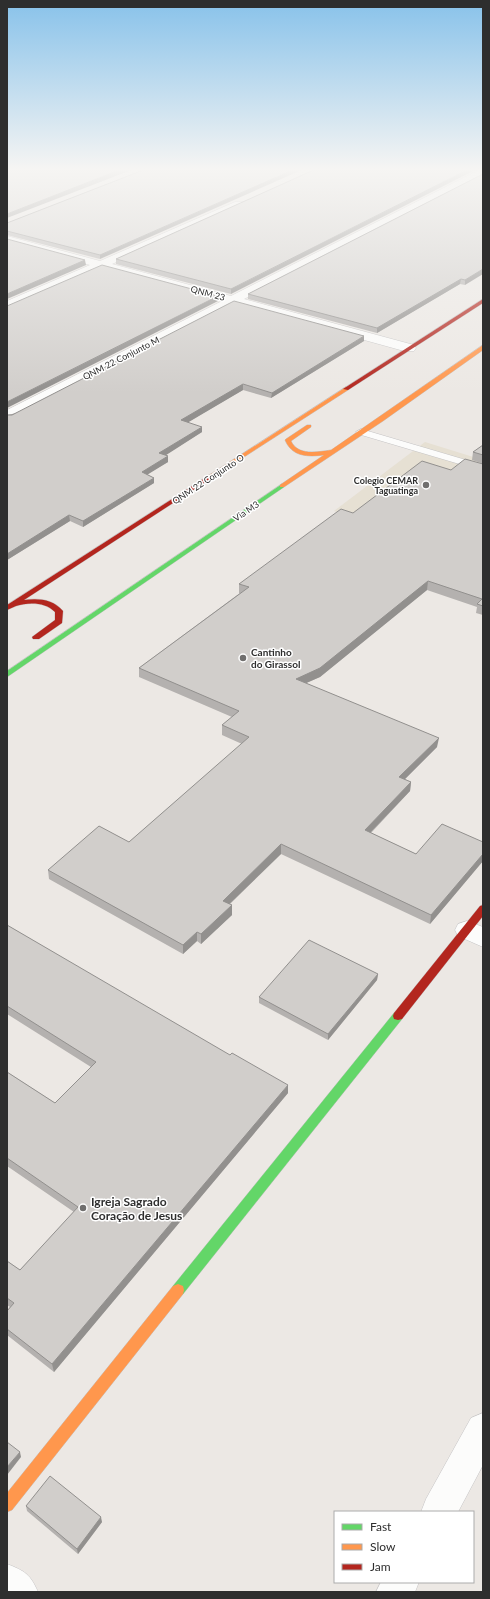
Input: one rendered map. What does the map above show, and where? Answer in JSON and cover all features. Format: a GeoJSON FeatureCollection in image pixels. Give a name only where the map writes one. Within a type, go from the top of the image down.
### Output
{"type":"FeatureCollection","features":[{"type":"Feature","properties":{"kind":"main road","name":"QNM 22 Conjunto O"},"geometry":{"type":"LineString","coordinates":[[9,607],[483,301]]}},
{"type":"Feature","properties":{"kind":"main road","name":"Via M3"},"geometry":{"type":"LineString","coordinates":[[7,675],[361,432],[381,420],[483,346]]}},
{"type":"Feature","properties":{"kind":"main road"},"geometry":{"type":"LineString","coordinates":[[462,361],[476,365]]}},
{"type":"Feature","properties":{"kind":"main road"},"geometry":{"type":"LineString","coordinates":[[344,401],[385,365]]}},
{"type":"Feature","properties":{"kind":"main road"},"geometry":{"type":"LineString","coordinates":[[320,418],[288,440],[288,444],[293,450],[304,454],[333,452]]}},
{"type":"Feature","properties":{"kind":"main road"},"geometry":{"type":"LineString","coordinates":[[9,607],[26,602],[41,601],[51,603],[59,611],[59,621],[27,643]]}},
{"type":"Feature","properties":{"kind":"main road"},"geometry":{"type":"LineString","coordinates":[[7,1505],[475,934],[483,909]]}},
{"type":"Feature","properties":{"kind":"street","name":"QNM 23"},"geometry":{"type":"LineString","coordinates":[[25,244],[409,348]]}},
{"type":"Feature","properties":{"kind":"street"},"geometry":{"type":"LineString","coordinates":[[7,306],[149,244]]}},
{"type":"Feature","properties":{"kind":"street","name":"QNM 22 Conjunto M"},"geometry":{"type":"LineString","coordinates":[[7,416],[344,244]]}},
{"type":"Feature","properties":{"kind":"street"},"geometry":{"type":"LineString","coordinates":[[440,1511],[483,1430]]}},
{"type":"Feature","properties":{"kind":"street"},"geometry":{"type":"LineString","coordinates":[[7,1582],[19,1592]]}},
{"type":"Feature","properties":{"kind":"street"},"geometry":{"type":"LineString","coordinates":[[395,1592],[400,1583]]}},
{"type":"Feature","properties":{"kind":"lane"},"geometry":{"type":"LineString","coordinates":[[361,432],[483,468]]}},
{"type":"Feature","properties":{"kind":"shaded area","name":"Colegio CEMAR Taguatinga"},"geometry":{"type":"Polygon","coordinates":[[[425,442],[483,460],[483,561],[334,511],[425,442]]]}},
{"type":"Feature","properties":{"kind":"building"},"geometry":{"type":"Polygon","coordinates":[[[7,244],[24,244],[85,260],[7,294],[7,244]]]}},
{"type":"Feature","properties":{"kind":"building"},"geometry":{"type":"Polygon","coordinates":[[[56,244],[126,244],[100,255],[56,244]]]}},
{"type":"Feature","properties":{"kind":"building"},"geometry":{"type":"Polygon","coordinates":[[[150,244],[321,244],[231,289],[116,259],[150,244]]]}},
{"type":"Feature","properties":{"kind":"building"},"geometry":{"type":"Polygon","coordinates":[[[347,244],[483,244],[483,269],[465,280],[461,279],[377,328],[248,294],[347,244]]]}},
{"type":"Feature","properties":{"kind":"building"},"geometry":{"type":"Polygon","coordinates":[[[102,265],[218,296],[7,402],[7,306],[102,265]]]}},
{"type":"Feature","properties":{"kind":"building"},"geometry":{"type":"Polygon","coordinates":[[[234,301],[364,336],[272,393],[243,384],[181,420],[202,427],[159,453],[168,456],[142,472],[154,478],[83,521],[69,515],[7,554],[7,415],[12,415],[234,301]]]}},
{"type":"Feature","properties":{"kind":"building"},"geometry":{"type":"Polygon","coordinates":[[[483,445],[483,455],[473,452],[483,445]]]}},
{"type":"Feature","properties":{"kind":"building"},"geometry":{"type":"Polygon","coordinates":[[[465,459],[483,464],[483,606],[477,604],[482,599],[428,581],[320,668],[296,679],[439,738],[399,777],[411,782],[365,830],[416,854],[442,824],[483,842],[483,854],[431,915],[281,844],[223,901],[232,905],[201,934],[197,932],[183,945],[48,870],[99,826],[129,842],[249,737],[222,725],[239,711],[139,668],[249,587],[239,584],[341,509],[353,513],[422,461],[451,470],[465,459]]]}},
{"type":"Feature","properties":{"kind":"building","name":"Igreja Sagrado Coração de Jesus"},"geometry":{"type":"Polygon","coordinates":[[[7,925],[230,1055],[232,1053],[288,1085],[52,1364],[7,1329],[7,1311],[14,1303],[7,1298],[7,1261],[20,1270],[78,1207],[7,1158],[7,1072],[55,1103],[96,1062],[7,1006],[7,925]]]}},
{"type":"Feature","properties":{"kind":"building"},"geometry":{"type":"Polygon","coordinates":[[[309,940],[378,974],[328,1034],[259,997],[309,940]]]}},
{"type":"Feature","properties":{"kind":"building"},"geometry":{"type":"Polygon","coordinates":[[[7,1442],[20,1452],[7,1467],[7,1442]]]}},
{"type":"Feature","properties":{"kind":"building"},"geometry":{"type":"Polygon","coordinates":[[[50,1476],[101,1517],[77,1549],[26,1506],[50,1476]]]}},
{"type":"Feature","properties":{"kind":"traffic: fast"},"geometry":{"type":"LineString","coordinates":[[7,675],[282,486]]}},
{"type":"Feature","properties":{"kind":"traffic: fast"},"geometry":{"type":"LineString","coordinates":[[178,1290],[398,1016]]}},
{"type":"Feature","properties":{"kind":"traffic: slow"},"geometry":{"type":"LineString","coordinates":[[282,486],[381,420],[483,347]]}},
{"type":"Feature","properties":{"kind":"traffic: slow"},"geometry":{"type":"LineString","coordinates":[[208,478],[346,389]]}},
{"type":"Feature","properties":{"kind":"traffic: slow"},"geometry":{"type":"LineString","coordinates":[[309,426],[288,440],[290,446],[300,453],[306,454],[333,452]]}},
{"type":"Feature","properties":{"kind":"traffic: slow"},"geometry":{"type":"LineString","coordinates":[[7,1505],[178,1290]]}},
{"type":"Feature","properties":{"kind":"traffic: jam"},"geometry":{"type":"LineString","coordinates":[[346,389],[483,301]]}},
{"type":"Feature","properties":{"kind":"traffic: jam"},"geometry":{"type":"LineString","coordinates":[[7,608],[208,478]]}},
{"type":"Feature","properties":{"kind":"traffic: jam"},"geometry":{"type":"LineString","coordinates":[[16,604],[33,601],[45,602],[55,607],[59,611],[59,621],[36,637]]}},
{"type":"Feature","properties":{"kind":"traffic: jam"},"geometry":{"type":"LineString","coordinates":[[398,1016],[483,909]]}},
{"type":"Feature","properties":{"kind":"place","name":"Colegio CEMAR Taguatinga"},"geometry":{"type":"Point","coordinates":[426,485]}},
{"type":"Feature","properties":{"kind":"place","name":"Cantinho do Girassol"},"geometry":{"type":"Point","coordinates":[243,658]}},
{"type":"Feature","properties":{"kind":"place","name":"Igreja Sagrado Coração de Jesus"},"geometry":{"type":"Point","coordinates":[83,1208]}}]}
